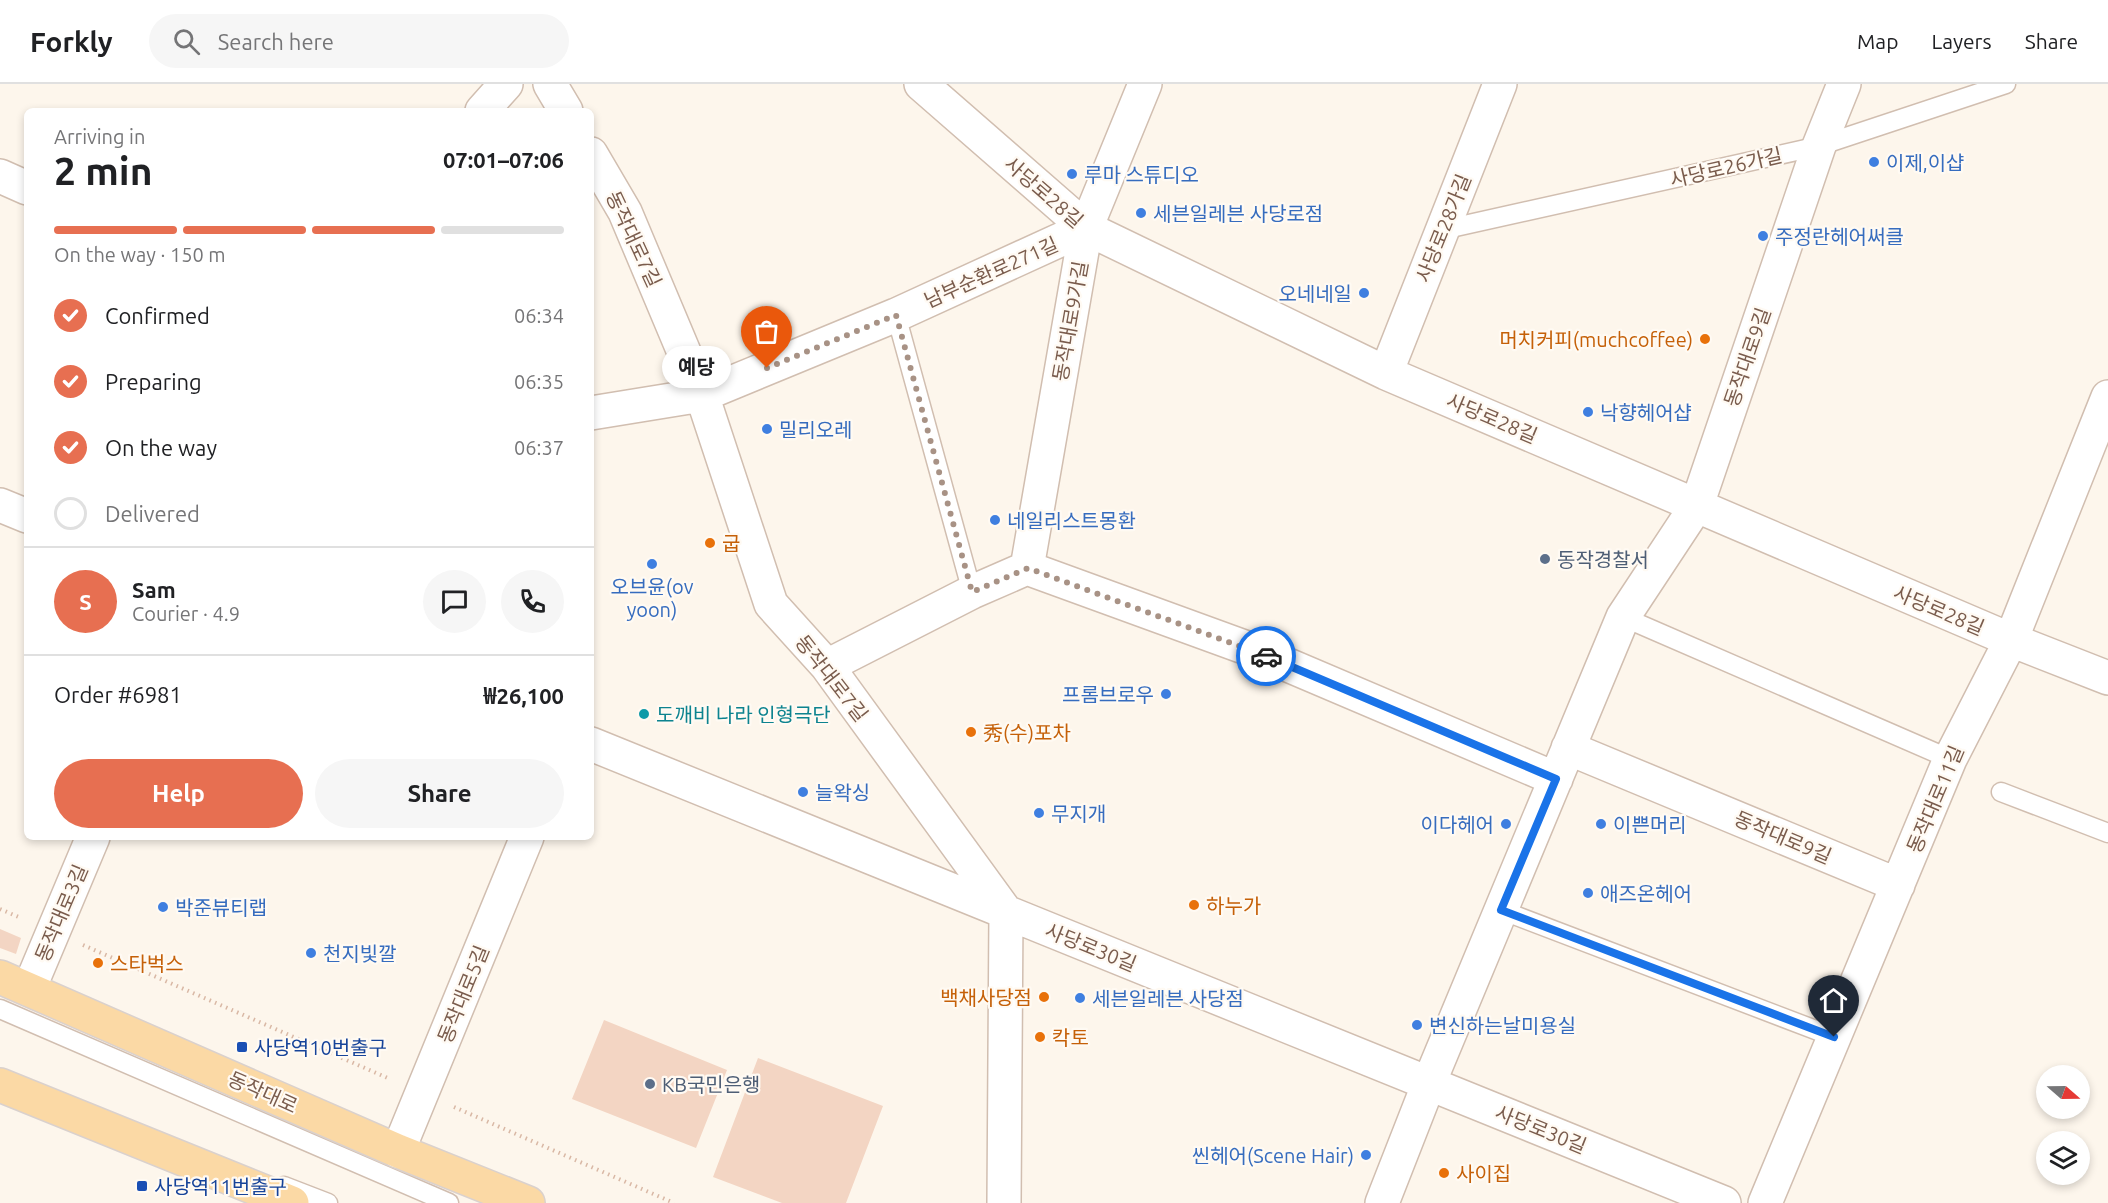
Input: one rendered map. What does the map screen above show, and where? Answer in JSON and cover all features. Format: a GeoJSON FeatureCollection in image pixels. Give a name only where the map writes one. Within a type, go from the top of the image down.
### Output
{"type":"FeatureCollection","features":[{"type":"Feature","properties":{"kind":"main road","name":"동작대로"},"geometry":{"type":"LineString","coordinates":[[14,983],[398,1151],[528,1203]]}},
{"type":"Feature","properties":{"kind":"main road"},"geometry":{"type":"LineString","coordinates":[[0,1085],[292,1203]]}},
{"type":"Feature","properties":{"kind":"street"},"geometry":{"type":"LineString","coordinates":[[486,108],[506,84]]}},
{"type":"Feature","properties":{"kind":"street"},"geometry":{"type":"LineString","coordinates":[[550,84],[564,108]]}},
{"type":"Feature","properties":{"kind":"street","name":"사당로28길"},"geometry":{"type":"LineString","coordinates":[[921,84],[1086,228],[1386,373],[2011,640],[2108,678]]}},
{"type":"Feature","properties":{"kind":"street","name":"동작대로9가길"},"geometry":{"type":"LineString","coordinates":[[1028,568],[1086,228],[1145,84]]}},
{"type":"Feature","properties":{"kind":"street","name":"사당로28가길"},"geometry":{"type":"LineString","coordinates":[[1386,373],[1500,84]]}},
{"type":"Feature","properties":{"kind":"street","name":"동작대로9길"},"geometry":{"type":"LineString","coordinates":[[1382,1203],[1429,1083],[1623,617],[1697,506],[1819,146],[1844,84]]}},
{"type":"Feature","properties":{"kind":"street","name":"동작대로7길"},"geometry":{"type":"LineString","coordinates":[[594,159],[625,212],[702,395],[771,604],[827,666],[1006,912]]}},
{"type":"Feature","properties":{"kind":"street"},"geometry":{"type":"LineString","coordinates":[[0,176],[24,187]]}},
{"type":"Feature","properties":{"kind":"street","name":"남부순환로271길"},"geometry":{"type":"LineString","coordinates":[[594,413],[702,395],[896,315],[1086,228]]}},
{"type":"Feature","properties":{"kind":"street","name":"동작대로11길"},"geometry":{"type":"LineString","coordinates":[[1765,1203],[1950,759],[2011,640],[2108,397]]}},
{"type":"Feature","properties":{"kind":"street"},"geometry":{"type":"LineString","coordinates":[[0,505],[24,515]]}},
{"type":"Feature","properties":{"kind":"street"},"geometry":{"type":"LineString","coordinates":[[827,666],[972,592],[1028,568],[1255,651],[1556,779]]}},
{"type":"Feature","properties":{"kind":"street","name":"사당로30길"},"geometry":{"type":"LineString","coordinates":[[594,745],[1724,1203]]}},
{"type":"Feature","properties":{"kind":"street","name":"동작대로9길"},"geometry":{"type":"LineString","coordinates":[[1568,748],[1898,885]]}},
{"type":"Feature","properties":{"kind":"street","name":"동작대로3길"},"geometry":{"type":"LineString","coordinates":[[14,983],[53,932],[92,840]]}},
{"type":"Feature","properties":{"kind":"street","name":"동작대로5길"},"geometry":{"type":"LineString","coordinates":[[398,1151],[526,840]]}},
{"type":"Feature","properties":{"kind":"street"},"geometry":{"type":"LineString","coordinates":[[1004,1203],[1006,912]]}},
{"type":"Feature","properties":{"kind":"lane","name":"사당로26가길"},"geometry":{"type":"LineString","coordinates":[[1442,230],[1819,146],[2006,84]]}},
{"type":"Feature","properties":{"kind":"lane"},"geometry":{"type":"LineString","coordinates":[[896,315],[972,592]]}},
{"type":"Feature","properties":{"kind":"lane"},"geometry":{"type":"LineString","coordinates":[[1623,617],[1950,759]]}},
{"type":"Feature","properties":{"kind":"lane"},"geometry":{"type":"LineString","coordinates":[[2001,792],[2108,833]]}},
{"type":"Feature","properties":{"kind":"lane"},"geometry":{"type":"LineString","coordinates":[[1501,910],[1834,1037]]}},
{"type":"Feature","properties":{"kind":"lane"},"geometry":{"type":"LineString","coordinates":[[0,1009],[449,1203]]}},
{"type":"Feature","properties":{"kind":"lane"},"geometry":{"type":"LineString","coordinates":[[0,1075],[328,1203]]}},
{"type":"Feature","properties":{"kind":"path"},"geometry":{"type":"LineString","coordinates":[[53,932],[674,1203]]}},
{"type":"Feature","properties":{"kind":"building"},"geometry":{"type":"Polygon","coordinates":[[[0,929],[21,938],[16,954],[0,948],[0,929]]]}},
{"type":"Feature","properties":{"kind":"building","name":"KB국민은행"},"geometry":{"type":"Polygon","coordinates":[[[604,1020],[727,1070],[696,1148],[572,1099],[604,1020]]]}},
{"type":"Feature","properties":{"kind":"building"},"geometry":{"type":"Polygon","coordinates":[[[758,1058],[883,1106],[846,1203],[782,1203],[713,1177],[758,1058]]]}},
{"type":"Feature","properties":{"kind":"way so far"},"geometry":{"type":"LineString","coordinates":[[767,368],[896,315],[972,592],[1028,568],[1266,656]]}},
{"type":"Feature","properties":{"kind":"place","name":"이제,이샵"},"geometry":{"type":"Point","coordinates":[1874,162]}},
{"type":"Feature","properties":{"kind":"place","name":"루마 스튜디오"},"geometry":{"type":"Point","coordinates":[1072,174]}},
{"type":"Feature","properties":{"kind":"place","name":"세븐일레븐 사당로점"},"geometry":{"type":"Point","coordinates":[1141,213]}},
{"type":"Feature","properties":{"kind":"place","name":"주정란헤어써클"},"geometry":{"type":"Point","coordinates":[1763,236]}},
{"type":"Feature","properties":{"kind":"place","name":"오네네일"},"geometry":{"type":"Point","coordinates":[1364,293]}},
{"type":"Feature","properties":{"kind":"place","name":"머치커피(muchcoffee)"},"geometry":{"type":"Point","coordinates":[1705,339]}},
{"type":"Feature","properties":{"kind":"place","name":"예당"},"geometry":{"type":"Point","coordinates":[767,368]}},
{"type":"Feature","properties":{"kind":"place","name":"낙향헤어샵"},"geometry":{"type":"Point","coordinates":[1588,412]}},
{"type":"Feature","properties":{"kind":"place","name":"밀리오레"},"geometry":{"type":"Point","coordinates":[767,429]}},
{"type":"Feature","properties":{"kind":"place","name":"네일리스트몽환"},"geometry":{"type":"Point","coordinates":[995,520]}},
{"type":"Feature","properties":{"kind":"place","name":"굽"},"geometry":{"type":"Point","coordinates":[710,543]}},
{"type":"Feature","properties":{"kind":"place","name":"동작경찰서"},"geometry":{"type":"Point","coordinates":[1545,559]}},
{"type":"Feature","properties":{"kind":"place","name":"오브윤(ov yoon)"},"geometry":{"type":"Point","coordinates":[652,564]}},
{"type":"Feature","properties":{"kind":"place","name":"프롬브로우"},"geometry":{"type":"Point","coordinates":[1166,694]}},
{"type":"Feature","properties":{"kind":"place","name":"도깨비 나라 인형극단"},"geometry":{"type":"Point","coordinates":[644,714]}},
{"type":"Feature","properties":{"kind":"place","name":"秀(수)포차"},"geometry":{"type":"Point","coordinates":[971,732]}},
{"type":"Feature","properties":{"kind":"place","name":"늘왁싱"},"geometry":{"type":"Point","coordinates":[803,792]}},
{"type":"Feature","properties":{"kind":"place","name":"무지개"},"geometry":{"type":"Point","coordinates":[1039,813]}},
{"type":"Feature","properties":{"kind":"place","name":"이다헤어"},"geometry":{"type":"Point","coordinates":[1506,824]}},
{"type":"Feature","properties":{"kind":"place","name":"이쁜머리"},"geometry":{"type":"Point","coordinates":[1601,824]}},
{"type":"Feature","properties":{"kind":"place","name":"애즈온헤어"},"geometry":{"type":"Point","coordinates":[1588,893]}},
{"type":"Feature","properties":{"kind":"place","name":"하누가"},"geometry":{"type":"Point","coordinates":[1194,905]}},
{"type":"Feature","properties":{"kind":"place","name":"박준뷰티랩"},"geometry":{"type":"Point","coordinates":[163,907]}},
{"type":"Feature","properties":{"kind":"place","name":"천지빛깔"},"geometry":{"type":"Point","coordinates":[311,953]}},
{"type":"Feature","properties":{"kind":"place","name":"스타벅스"},"geometry":{"type":"Point","coordinates":[98,963]}},
{"type":"Feature","properties":{"kind":"place","name":"백채사당점"},"geometry":{"type":"Point","coordinates":[1044,997]}},
{"type":"Feature","properties":{"kind":"place","name":"세븐일레븐 사당점"},"geometry":{"type":"Point","coordinates":[1080,998]}},
{"type":"Feature","properties":{"kind":"place","name":"변신하는날미용실"},"geometry":{"type":"Point","coordinates":[1417,1025]}},
{"type":"Feature","properties":{"kind":"place","name":"칵토"},"geometry":{"type":"Point","coordinates":[1040,1037]}},
{"type":"Feature","properties":{"kind":"place","name":"사당역10번출구"},"geometry":{"type":"Point","coordinates":[242,1047]}},
{"type":"Feature","properties":{"kind":"place","name":"KB국민은행"},"geometry":{"type":"Point","coordinates":[650,1084]}},
{"type":"Feature","properties":{"kind":"place","name":"씬헤어(Scene Hair)"},"geometry":{"type":"Point","coordinates":[1366,1155]}},
{"type":"Feature","properties":{"kind":"place","name":"사이집"},"geometry":{"type":"Point","coordinates":[1444,1173]}},
{"type":"Feature","properties":{"kind":"place","name":"사당역11번출구"},"geometry":{"type":"Point","coordinates":[142,1186]}},
{"type":"Feature","properties":{"kind":"route"},"geometry":{"type":"LineString","coordinates":[[1266,656],[1556,779],[1501,910],[1834,1037]]}}]}
